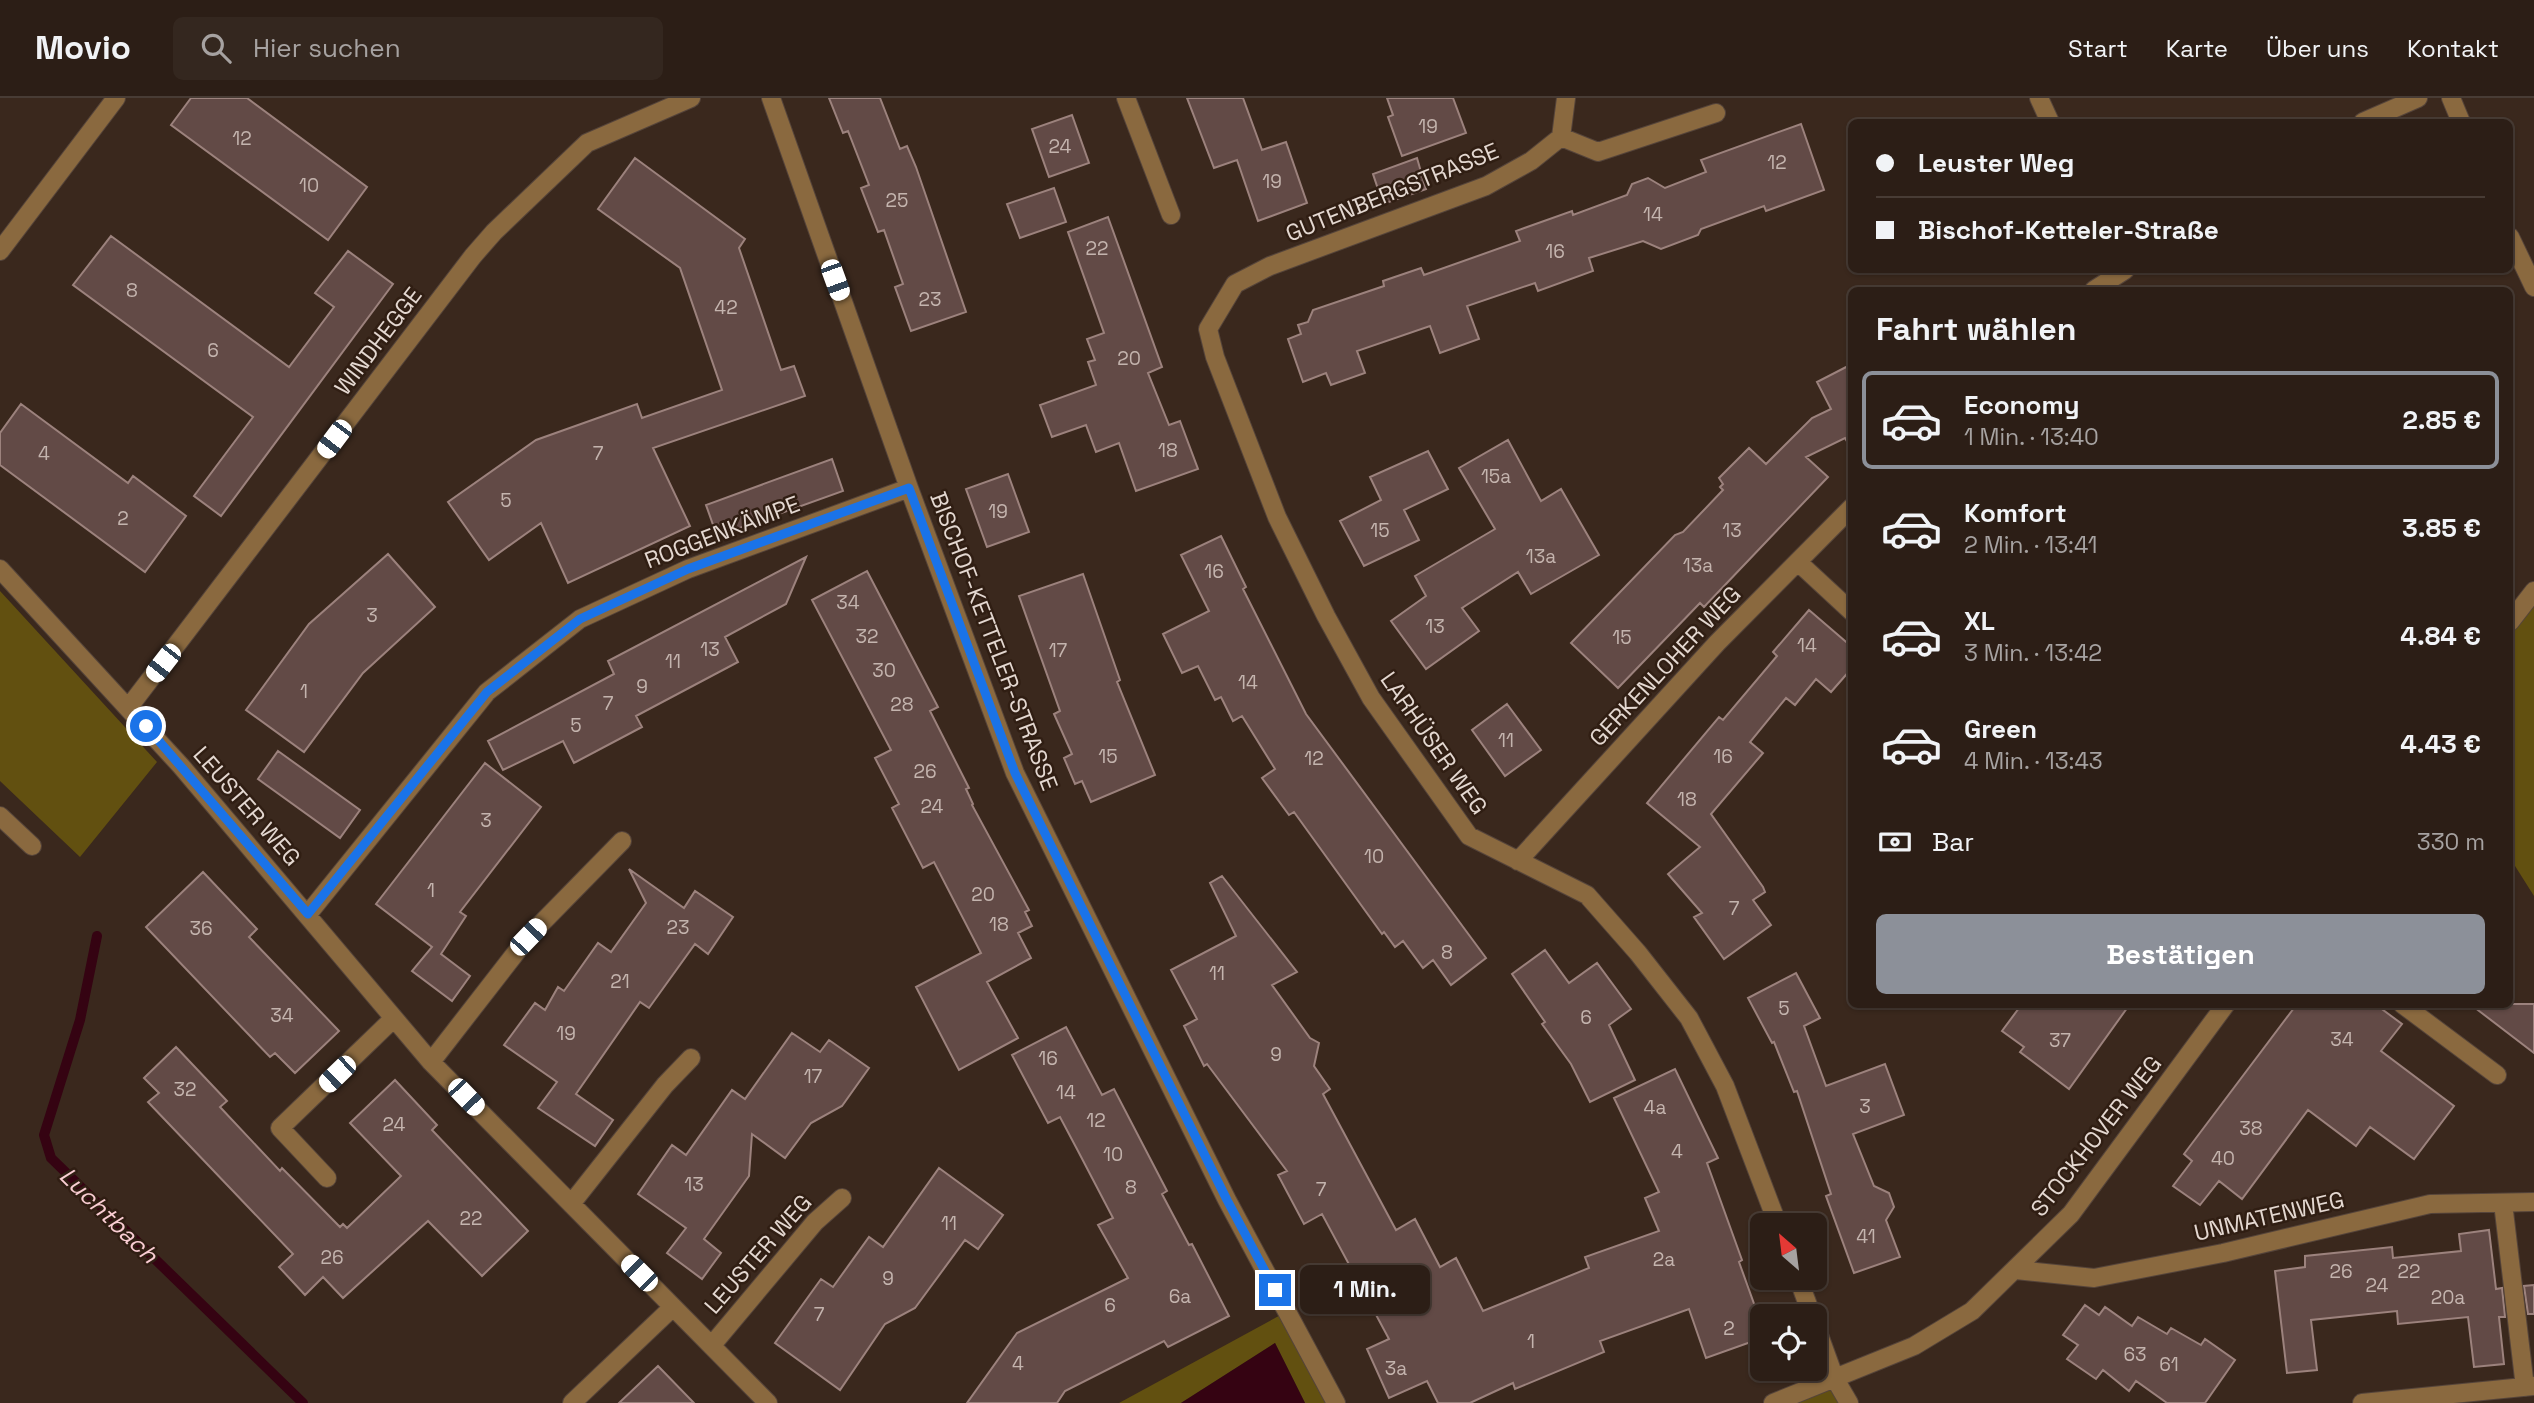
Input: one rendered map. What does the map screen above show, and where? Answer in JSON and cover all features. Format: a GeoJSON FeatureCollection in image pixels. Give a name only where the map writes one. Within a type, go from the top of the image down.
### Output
{"type":"FeatureCollection","features":[{"type":"Feature","properties":{"kind":"street"},"geometry":{"type":"LineString","coordinates":[[0,251],[116,98]]}},
{"type":"Feature","properties":{"kind":"street","name":"WINDHEGGE"},"geometry":{"type":"LineString","coordinates":[[129,707],[473,256],[495,232],[587,143],[691,98]]}},
{"type":"Feature","properties":{"kind":"street","name":"BISCHOF-KETTELER-STRASSE"},"geometry":{"type":"LineString","coordinates":[[771,98],[909,488],[1015,773],[1227,1200],[1336,1403]]}},
{"type":"Feature","properties":{"kind":"street"},"geometry":{"type":"LineString","coordinates":[[1126,98],[1171,215]]}},
{"type":"Feature","properties":{"kind":"street"},"geometry":{"type":"LineString","coordinates":[[1566,98],[1561,137],[1598,152],[1716,113]]}},
{"type":"Feature","properties":{"kind":"street"},"geometry":{"type":"LineString","coordinates":[[2039,98],[2049,119]]}},
{"type":"Feature","properties":{"kind":"street"},"geometry":{"type":"LineString","coordinates":[[2370,119],[2418,98]]}},
{"type":"Feature","properties":{"kind":"street"},"geometry":{"type":"LineString","coordinates":[[2451,98],[2460,119]]}},
{"type":"Feature","properties":{"kind":"street","name":"GUTENBERGSTRASSE"},"geometry":{"type":"LineString","coordinates":[[1235,284],[1270,266],[1486,186],[1531,161],[1561,137]]}},
{"type":"Feature","properties":{"kind":"street"},"geometry":{"type":"LineString","coordinates":[[2513,243],[2534,287]]}},
{"type":"Feature","properties":{"kind":"street"},"geometry":{"type":"LineString","coordinates":[[2099,287],[2120,273]]}},
{"type":"Feature","properties":{"kind":"street","name":"LARHÜSER WEG"},"geometry":{"type":"LineString","coordinates":[[1235,284],[1208,329],[1215,357],[1262,484],[1326,616],[1371,698],[1469,836],[1587,895],[1638,953],[1689,1018],[1725,1086],[1773,1213]]}},
{"type":"Feature","properties":{"kind":"street","name":"ROGGENKÄMPE"},"geometry":{"type":"LineString","coordinates":[[308,914],[487,692],[580,619],[688,569],[909,488]]}},
{"type":"Feature","properties":{"kind":"street","name":"GERKENLOHER WEG"},"geometry":{"type":"LineString","coordinates":[[1518,861],[1717,643],[1848,511]]}},
{"type":"Feature","properties":{"kind":"street"},"geometry":{"type":"LineString","coordinates":[[1798,562],[1848,608]]}},
{"type":"Feature","properties":{"kind":"street","name":"LEUSTER WEG"},"geometry":{"type":"LineString","coordinates":[[0,569],[129,707],[308,914],[431,1062],[768,1403]]}},
{"type":"Feature","properties":{"kind":"street"},"geometry":{"type":"LineString","coordinates":[[2513,618],[2534,591]]}},
{"type":"Feature","properties":{"kind":"street"},"geometry":{"type":"LineString","coordinates":[[0,816],[32,846]]}},
{"type":"Feature","properties":{"kind":"street"},"geometry":{"type":"LineString","coordinates":[[431,1062],[528,937],[622,841]]}},
{"type":"Feature","properties":{"kind":"street","name":"STOCKHOVER WEG"},"geometry":{"type":"LineString","coordinates":[[1773,1403],[1914,1346],[1972,1311],[2071,1214],[2223,1008]]}},
{"type":"Feature","properties":{"kind":"street"},"geometry":{"type":"LineString","coordinates":[[2407,1008],[2497,1075]]}},
{"type":"Feature","properties":{"kind":"street"},"geometry":{"type":"LineString","coordinates":[[327,1178],[281,1128],[393,1019]]}},
{"type":"Feature","properties":{"kind":"street"},"geometry":{"type":"LineString","coordinates":[[571,1204],[665,1085],[691,1058]]}},
{"type":"Feature","properties":{"kind":"street","name":"LEUSTER WEG"},"geometry":{"type":"LineString","coordinates":[[712,1345],[815,1222],[842,1198]]}},
{"type":"Feature","properties":{"kind":"street","name":"UNMATENWEG"},"geometry":{"type":"LineString","coordinates":[[2016,1270],[2094,1278],[2223,1253],[2430,1204],[2534,1202]]}},
{"type":"Feature","properties":{"kind":"street"},"geometry":{"type":"LineString","coordinates":[[2362,1403],[2529,1387],[2502,1203]]}},
{"type":"Feature","properties":{"kind":"street","name":"LEUSTER WEG"},"geometry":{"type":"LineString","coordinates":[[572,1403],[673,1307]]}},
{"type":"Feature","properties":{"kind":"street"},"geometry":{"type":"LineString","coordinates":[[1827,1357],[1835,1379],[1849,1403]]}},
{"type":"Feature","properties":{"kind":"shaded area"},"geometry":{"type":"Polygon","coordinates":[[[0,591],[157,762],[80,857],[0,781],[0,591]]]}},
{"type":"Feature","properties":{"kind":"shaded area"},"geometry":{"type":"Polygon","coordinates":[[[2534,591],[2534,896],[2513,863],[2513,618],[2534,591]]]}},
{"type":"Feature","properties":{"kind":"shaded area"},"geometry":{"type":"Polygon","coordinates":[[[1286,1312],[1336,1403],[1305,1403],[1275,1343],[1181,1403],[1119,1403],[1286,1312]]]}},
{"type":"Feature","properties":{"kind":"shaded area"},"geometry":{"type":"Polygon","coordinates":[[[1275,1343],[1305,1403],[1181,1403],[1275,1343]]]}},
{"type":"Feature","properties":{"kind":"shaded area"},"geometry":{"type":"Polygon","coordinates":[[[1835,1379],[1844,1403],[1773,1403],[1835,1379]]]}},
{"type":"Feature","properties":{"kind":"building"},"geometry":{"type":"Polygon","coordinates":[[[191,98],[247,98],[367,187],[328,240],[171,125],[191,98]]]}},
{"type":"Feature","properties":{"kind":"building"},"geometry":{"type":"Polygon","coordinates":[[[829,98],[880,98],[900,149],[907,146],[916,167],[966,312],[911,331],[895,287],[903,284],[884,230],[878,232],[861,188],[869,185],[848,131],[843,133],[829,98]]]}},
{"type":"Feature","properties":{"kind":"building"},"geometry":{"type":"Polygon","coordinates":[[[1187,98],[1243,98],[1262,150],[1286,142],[1307,203],[1258,221],[1237,160],[1214,168],[1187,98]]]}},
{"type":"Feature","properties":{"kind":"building"},"geometry":{"type":"Polygon","coordinates":[[[1387,98],[1453,98],[1466,133],[1402,156],[1388,117],[1393,115],[1387,98]]]}},
{"type":"Feature","properties":{"kind":"building"},"geometry":{"type":"Polygon","coordinates":[[[1072,115],[1089,163],[1049,177],[1032,129],[1072,115]]]}},
{"type":"Feature","properties":{"kind":"building"},"geometry":{"type":"Polygon","coordinates":[[[1801,124],[1824,190],[1766,211],[1764,206],[1701,229],[1698,235],[1661,249],[1643,241],[1589,258],[1593,271],[1538,291],[1535,283],[1467,306],[1479,339],[1440,353],[1430,326],[1357,351],[1365,373],[1331,385],[1326,373],[1303,382],[1288,339],[1301,334],[1298,325],[1308,322],[1313,310],[1384,286],[1383,281],[1421,268],[1424,275],[1520,241],[1516,231],[1572,211],[1573,215],[1627,195],[1632,184],[1648,178],[1665,188],[1706,172],[1701,160],[1801,124]]]}},
{"type":"Feature","properties":{"kind":"building"},"geometry":{"type":"Polygon","coordinates":[[[635,158],[745,239],[739,248],[781,370],[794,366],[805,396],[653,448],[690,526],[568,583],[541,523],[489,560],[448,502],[536,440],[637,404],[642,418],[722,390],[680,268],[598,209],[635,158]]]}},
{"type":"Feature","properties":{"kind":"building"},"geometry":{"type":"Polygon","coordinates":[[[1417,158],[1426,189],[1383,204],[1373,174],[1417,158]]]}},
{"type":"Feature","properties":{"kind":"building"},"geometry":{"type":"Polygon","coordinates":[[[1054,188],[1066,222],[1020,238],[1007,204],[1054,188]]]}},
{"type":"Feature","properties":{"kind":"building"},"geometry":{"type":"Polygon","coordinates":[[[1108,217],[1162,367],[1148,373],[1169,425],[1180,421],[1198,469],[1136,491],[1119,443],[1096,452],[1086,425],[1052,437],[1040,405],[1096,385],[1088,362],[1095,360],[1087,339],[1104,333],[1068,232],[1108,217]]]}},
{"type":"Feature","properties":{"kind":"building"},"geometry":{"type":"Polygon","coordinates":[[[111,236],[289,367],[334,307],[315,293],[348,251],[393,284],[221,516],[194,496],[253,417],[73,285],[111,236]]]}},
{"type":"Feature","properties":{"kind":"building"},"geometry":{"type":"Polygon","coordinates":[[[1848,366],[1848,443],[1845,438],[1806,457],[1828,477],[1704,607],[1700,603],[1618,688],[1571,643],[1675,535],[1683,532],[1723,490],[1719,478],[1749,448],[1766,464],[1812,418],[1831,409],[1817,382],[1848,366]]]}},
{"type":"Feature","properties":{"kind":"building"},"geometry":{"type":"Polygon","coordinates":[[[21,404],[128,483],[133,476],[186,516],[145,572],[0,465],[0,433],[21,404]]]}},
{"type":"Feature","properties":{"kind":"building"},"geometry":{"type":"Polygon","coordinates":[[[1508,440],[1541,501],[1561,489],[1599,555],[1531,594],[1518,572],[1462,608],[1479,631],[1426,669],[1391,621],[1426,596],[1415,576],[1495,529],[1459,468],[1508,440]]]}},
{"type":"Feature","properties":{"kind":"building"},"geometry":{"type":"Polygon","coordinates":[[[1428,451],[1448,489],[1404,510],[1419,540],[1364,566],[1340,521],[1381,500],[1370,477],[1428,451]]]}},
{"type":"Feature","properties":{"kind":"building"},"geometry":{"type":"Polygon","coordinates":[[[832,459],[843,491],[717,536],[706,505],[832,459]]]}},
{"type":"Feature","properties":{"kind":"building"},"geometry":{"type":"Polygon","coordinates":[[[1008,474],[1029,532],[987,547],[966,489],[1008,474]]]}},
{"type":"Feature","properties":{"kind":"building"},"geometry":{"type":"Polygon","coordinates":[[[1221,536],[1246,587],[1243,589],[1306,714],[1486,958],[1451,985],[1433,960],[1423,968],[1403,941],[1395,947],[1384,932],[1382,934],[1294,812],[1289,815],[1262,778],[1275,769],[1242,716],[1233,721],[1221,697],[1215,700],[1198,666],[1182,673],[1163,634],[1209,611],[1181,555],[1221,536]]]}},
{"type":"Feature","properties":{"kind":"building"},"geometry":{"type":"Polygon","coordinates":[[[388,554],[435,607],[363,673],[304,752],[246,710],[309,624],[388,554]]]}},
{"type":"Feature","properties":{"kind":"building"},"geometry":{"type":"Polygon","coordinates":[[[806,557],[786,604],[725,637],[738,662],[636,716],[642,727],[574,763],[563,741],[503,770],[488,741],[614,674],[608,661],[806,557]]]}},
{"type":"Feature","properties":{"kind":"building"},"geometry":{"type":"Polygon","coordinates":[[[867,571],[938,707],[930,711],[969,788],[966,789],[972,805],[1029,910],[1025,912],[1032,926],[1018,933],[1031,958],[987,982],[1018,1038],[959,1070],[916,987],[981,953],[934,862],[923,868],[892,808],[899,804],[875,758],[891,750],[812,600],[867,571]]]}},
{"type":"Feature","properties":{"kind":"building"},"geometry":{"type":"Polygon","coordinates":[[[1083,574],[1120,680],[1117,682],[1155,775],[1091,802],[1082,781],[1075,784],[1064,758],[1072,754],[1054,714],[1060,711],[1019,596],[1083,574]]]}},
{"type":"Feature","properties":{"kind":"building"},"geometry":{"type":"Polygon","coordinates":[[[1809,610],[1848,644],[1848,673],[1831,692],[1816,679],[1795,705],[1786,698],[1750,742],[1763,753],[1711,814],[1763,887],[1765,892],[1753,900],[1771,925],[1724,959],[1694,917],[1702,913],[1668,874],[1700,847],[1647,803],[1719,717],[1723,720],[1777,656],[1773,652],[1809,610]]]}},
{"type":"Feature","properties":{"kind":"building"},"geometry":{"type":"Polygon","coordinates":[[[1507,704],[1541,750],[1505,776],[1472,730],[1507,704]]]}},
{"type":"Feature","properties":{"kind":"building"},"geometry":{"type":"Polygon","coordinates":[[[278,751],[360,810],[340,838],[258,779],[278,751]]]}},
{"type":"Feature","properties":{"kind":"building"},"geometry":{"type":"Polygon","coordinates":[[[485,763],[541,807],[460,912],[466,916],[441,954],[470,976],[452,1001],[412,971],[432,947],[376,904],[485,763]]]}},
{"type":"Feature","properties":{"kind":"building"},"geometry":{"type":"Polygon","coordinates":[[[629,869],[684,908],[695,891],[733,917],[708,954],[695,944],[649,1008],[640,1002],[576,1094],[613,1120],[595,1146],[538,1108],[557,1082],[504,1045],[535,1003],[545,1010],[558,987],[564,991],[598,943],[611,952],[646,903],[629,869]]]}},
{"type":"Feature","properties":{"kind":"building"},"geometry":{"type":"Polygon","coordinates":[[[203,872],[257,929],[249,937],[339,1031],[295,1073],[275,1053],[270,1057],[146,927],[203,872]]]}},
{"type":"Feature","properties":{"kind":"building"},"geometry":{"type":"Polygon","coordinates":[[[1222,876],[1297,972],[1272,985],[1310,1038],[1319,1043],[1314,1066],[1330,1089],[1323,1094],[1396,1230],[1415,1219],[1440,1267],[1456,1258],[1483,1311],[1589,1268],[1585,1257],[1659,1231],[1645,1198],[1659,1192],[1614,1098],[1675,1069],[1718,1158],[1707,1163],[1742,1260],[1739,1262],[1754,1304],[1750,1304],[1750,1342],[1706,1358],[1689,1309],[1600,1341],[1604,1352],[1515,1389],[1513,1383],[1470,1403],[1438,1403],[1427,1381],[1389,1398],[1367,1349],[1389,1339],[1322,1214],[1304,1224],[1278,1175],[1287,1171],[1207,1064],[1204,1066],[1184,1026],[1197,1019],[1171,970],[1236,936],[1210,883],[1222,876]]]}},
{"type":"Feature","properties":{"kind":"building"},"geometry":{"type":"Polygon","coordinates":[[[1545,950],[1569,983],[1597,963],[1631,1009],[1609,1025],[1635,1080],[1590,1102],[1571,1064],[1542,1024],[1545,1022],[1512,974],[1545,950]]]}},
{"type":"Feature","properties":{"kind":"building"},"geometry":{"type":"Polygon","coordinates":[[[1796,973],[1820,1018],[1804,1026],[1826,1086],[1885,1064],[1904,1115],[1853,1134],[1874,1186],[1889,1193],[1894,1207],[1886,1220],[1900,1257],[1854,1273],[1826,1196],[1831,1194],[1797,1091],[1794,1092],[1774,1042],[1772,1043],[1748,998],[1796,973]]]}},
{"type":"Feature","properties":{"kind":"building"},"geometry":{"type":"Polygon","coordinates":[[[2513,1004],[2534,1004],[2534,1053],[2475,1008],[2513,1008],[2513,1004]]]}},
{"type":"Feature","properties":{"kind":"building"},"geometry":{"type":"Polygon","coordinates":[[[2019,1008],[2127,1008],[2069,1089],[2020,1052],[2024,1047],[2002,1031],[2019,1008]]]}},
{"type":"Feature","properties":{"kind":"building"},"geometry":{"type":"Polygon","coordinates":[[[2294,1008],[2380,1008],[2402,1024],[2381,1051],[2454,1106],[2414,1159],[2370,1127],[2356,1146],[2308,1110],[2242,1199],[2219,1181],[2200,1205],[2173,1186],[2192,1161],[2184,1154],[2294,1008]]]}},
{"type":"Feature","properties":{"kind":"building"},"geometry":{"type":"Polygon","coordinates":[[[1066,1027],[1102,1095],[1114,1089],[1167,1191],[1162,1194],[1189,1245],[1192,1244],[1229,1316],[1168,1347],[1164,1341],[1065,1391],[1057,1403],[967,1403],[1017,1333],[1128,1278],[1098,1225],[1113,1218],[1060,1117],[1048,1123],[1012,1055],[1066,1027]]]}},
{"type":"Feature","properties":{"kind":"building"},"geometry":{"type":"Polygon","coordinates":[[[792,1033],[820,1052],[829,1040],[869,1068],[842,1106],[811,1123],[785,1158],[752,1134],[749,1176],[704,1239],[721,1253],[702,1279],[667,1253],[686,1228],[638,1194],[672,1145],[686,1155],[732,1090],[745,1099],[792,1033]]]}},
{"type":"Feature","properties":{"kind":"building"},"geometry":{"type":"Polygon","coordinates":[[[176,1047],[227,1101],[220,1107],[280,1171],[282,1168],[340,1227],[343,1224],[347,1228],[401,1176],[350,1123],[395,1080],[437,1125],[432,1130],[528,1231],[482,1276],[428,1221],[343,1298],[323,1277],[305,1295],[279,1267],[293,1254],[148,1102],[159,1093],[144,1078],[176,1047]]]}},
{"type":"Feature","properties":{"kind":"building"},"geometry":{"type":"Polygon","coordinates":[[[939,1168],[1003,1215],[978,1249],[965,1240],[915,1308],[885,1324],[840,1390],[775,1343],[821,1279],[833,1287],[869,1237],[883,1247],[939,1168]]]}},
{"type":"Feature","properties":{"kind":"building"},"geometry":{"type":"Polygon","coordinates":[[[2489,1230],[2496,1289],[2502,1288],[2505,1317],[2499,1317],[2504,1364],[2474,1367],[2468,1317],[2398,1324],[2397,1311],[2311,1320],[2317,1370],[2287,1373],[2275,1271],[2305,1267],[2305,1256],[2392,1247],[2393,1258],[2461,1251],[2459,1234],[2489,1230]]]}},
{"type":"Feature","properties":{"kind":"building"},"geometry":{"type":"Polygon","coordinates":[[[2534,1285],[2534,1314],[2528,1314],[2524,1286],[2534,1285]]]}},
{"type":"Feature","properties":{"kind":"building"},"geometry":{"type":"Polygon","coordinates":[[[2085,1305],[2099,1315],[2105,1307],[2132,1326],[2138,1317],[2167,1334],[2171,1328],[2201,1345],[2205,1339],[2235,1360],[2205,1403],[2167,1403],[2136,1381],[2129,1391],[2103,1370],[2096,1379],[2067,1359],[2078,1345],[2063,1335],[2085,1305]]]}},
{"type":"Feature","properties":{"kind":"building"},"geometry":{"type":"Polygon","coordinates":[[[658,1366],[694,1403],[619,1403],[658,1366]]]}},
{"type":"Feature","properties":{"kind":"waterway","name":"Luchtbach"},"geometry":{"type":"LineString","coordinates":[[97,936],[80,1020],[44,1135],[51,1158],[303,1403]]}},
{"type":"Feature","properties":{"kind":"route"},"geometry":{"type":"LineString","coordinates":[[146,726],[308,914],[487,692],[580,619],[688,569],[909,488],[1015,773],[1227,1200],[1275,1290]]}}]}
